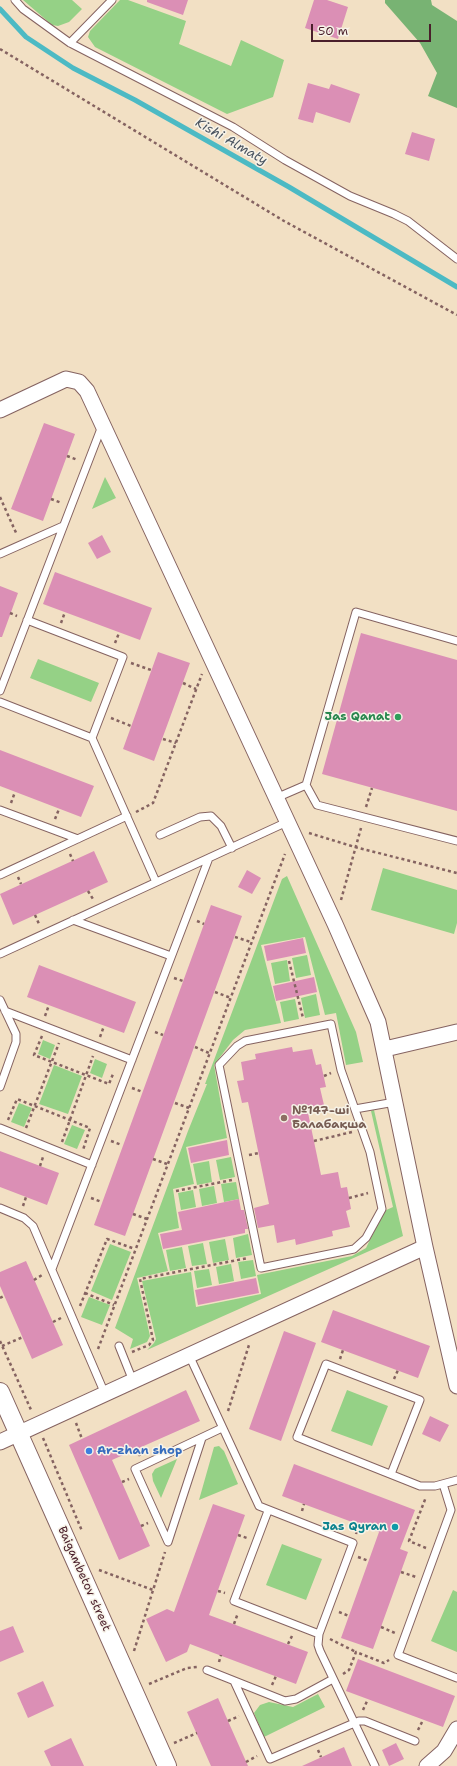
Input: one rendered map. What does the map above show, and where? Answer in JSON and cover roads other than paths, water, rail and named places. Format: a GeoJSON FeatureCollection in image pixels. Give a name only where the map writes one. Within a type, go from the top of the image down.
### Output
{"type":"FeatureCollection","features":[{"type":"Feature","properties":{"kind":"street"},"geometry":{"type":"LineString","coordinates":[[0,410],[60,380],[73,379],[84,386],[103,424],[335,924],[374,1012],[384,1049],[425,1247],[457,1386]]}},
{"type":"Feature","properties":{"kind":"street"},"geometry":{"type":"LineString","coordinates":[[384,1049],[457,1032]]}},
{"type":"Feature","properties":{"kind":"street"},"geometry":{"type":"LineString","coordinates":[[0,1442],[425,1247]]}},
{"type":"Feature","properties":{"kind":"street","name":"Baigambetov street"},"geometry":{"type":"LineString","coordinates":[[0,1392],[167,1766]]}},
{"type":"Feature","properties":{"kind":"street"},"geometry":{"type":"LineString","coordinates":[[427,1766],[444,1751],[457,1729]]}},
{"type":"Feature","properties":{"kind":"lane"},"geometry":{"type":"LineString","coordinates":[[15,0],[28,12],[70,43],[233,127],[285,160],[350,196],[408,221],[457,260]]}},
{"type":"Feature","properties":{"kind":"lane"},"geometry":{"type":"LineString","coordinates":[[70,43],[112,0]]}},
{"type":"Feature","properties":{"kind":"lane"},"geometry":{"type":"LineString","coordinates":[[0,691],[103,424]]}},
{"type":"Feature","properties":{"kind":"lane"},"geometry":{"type":"LineString","coordinates":[[0,554],[64,526]]}},
{"type":"Feature","properties":{"kind":"lane"},"geometry":{"type":"LineString","coordinates":[[457,641],[356,612],[306,785],[317,805],[457,841]]}},
{"type":"Feature","properties":{"kind":"lane"},"geometry":{"type":"LineString","coordinates":[[27,620],[123,657],[92,738]]}},
{"type":"Feature","properties":{"kind":"lane"},"geometry":{"type":"LineString","coordinates":[[0,702],[92,738],[156,882]]}},
{"type":"Feature","properties":{"kind":"lane"},"geometry":{"type":"LineString","coordinates":[[276,798],[306,785]]}},
{"type":"Feature","properties":{"kind":"lane"},"geometry":{"type":"LineString","coordinates":[[0,810],[78,839]]}},
{"type":"Feature","properties":{"kind":"lane"},"geometry":{"type":"LineString","coordinates":[[0,875],[127,816]]}},
{"type":"Feature","properties":{"kind":"lane"},"geometry":{"type":"LineString","coordinates":[[160,835],[200,817],[212,816],[221,826],[232,848]]}},
{"type":"Feature","properties":{"kind":"lane"},"geometry":{"type":"LineString","coordinates":[[0,954],[209,858],[290,827]]}},
{"type":"Feature","properties":{"kind":"lane"},"geometry":{"type":"LineString","coordinates":[[52,1269],[209,858]]}},
{"type":"Feature","properties":{"kind":"lane"},"geometry":{"type":"LineString","coordinates":[[73,920],[172,956]]}},
{"type":"Feature","properties":{"kind":"lane"},"geometry":{"type":"LineString","coordinates":[[0,1000],[16,1034],[16,1042],[0,1087]]}},
{"type":"Feature","properties":{"kind":"lane"},"geometry":{"type":"LineString","coordinates":[[5,1011],[132,1060]]}},
{"type":"Feature","properties":{"kind":"lane"},"geometry":{"type":"LineString","coordinates":[[331,1024],[341,1070],[355,1109],[370,1152],[382,1209],[366,1238],[354,1249],[261,1268],[219,1065],[237,1046],[245,1041],[331,1024]]}},
{"type":"Feature","properties":{"kind":"lane"},"geometry":{"type":"LineString","coordinates":[[355,1109],[395,1102]]}},
{"type":"Feature","properties":{"kind":"lane"},"geometry":{"type":"LineString","coordinates":[[2,1129],[92,1165]]}},
{"type":"Feature","properties":{"kind":"lane"},"geometry":{"type":"LineString","coordinates":[[0,1208],[29,1221],[52,1269],[104,1394]]}},
{"type":"Feature","properties":{"kind":"lane"},"geometry":{"type":"LineString","coordinates":[[119,1346],[133,1381]]}},
{"type":"Feature","properties":{"kind":"lane"},"geometry":{"type":"LineString","coordinates":[[189,1355],[259,1506],[268,1511],[353,1543],[319,1634],[318,1645],[376,1766]]}},
{"type":"Feature","properties":{"kind":"lane"},"geometry":{"type":"LineString","coordinates":[[390,1474],[420,1400],[326,1364],[297,1436],[390,1474],[420,1486],[443,1484],[457,1480]]}},
{"type":"Feature","properties":{"kind":"lane"},"geometry":{"type":"LineString","coordinates":[[202,1438],[168,1542],[135,1469],[222,1428]]}},
{"type":"Feature","properties":{"kind":"lane"},"geometry":{"type":"LineString","coordinates":[[443,1484],[451,1510],[398,1655],[457,1678]]}},
{"type":"Feature","properties":{"kind":"lane"},"geometry":{"type":"LineString","coordinates":[[268,1511],[234,1601],[319,1634]]}},
{"type":"Feature","properties":{"kind":"lane"},"geometry":{"type":"LineString","coordinates":[[207,1670],[285,1701],[296,1699],[333,1679]]}},
{"type":"Feature","properties":{"kind":"lane"},"geometry":{"type":"LineString","coordinates":[[234,1681],[270,1759],[354,1721],[366,1721],[414,1741]]}},
{"type":"Feature","properties":{"kind":"waterway","name":"Kіshі Almaty"},"geometry":{"type":"LineString","coordinates":[[0,9],[26,37],[73,68],[135,100],[289,187],[457,287]]}},
{"type":"Feature","properties":{"kind":"place","name":"Jas Qanat"},"geometry":{"type":"Point","coordinates":[398,717]}},
{"type":"Feature","properties":{"kind":"place","name":"№147-ші Балабақша"},"geometry":{"type":"Point","coordinates":[284,1118]}},
{"type":"Feature","properties":{"kind":"place","name":"Ar-zhan shop"},"geometry":{"type":"Point","coordinates":[89,1451]}},
{"type":"Feature","properties":{"kind":"place","name":"Jas Qyran"},"geometry":{"type":"Point","coordinates":[395,1527]}}]}
